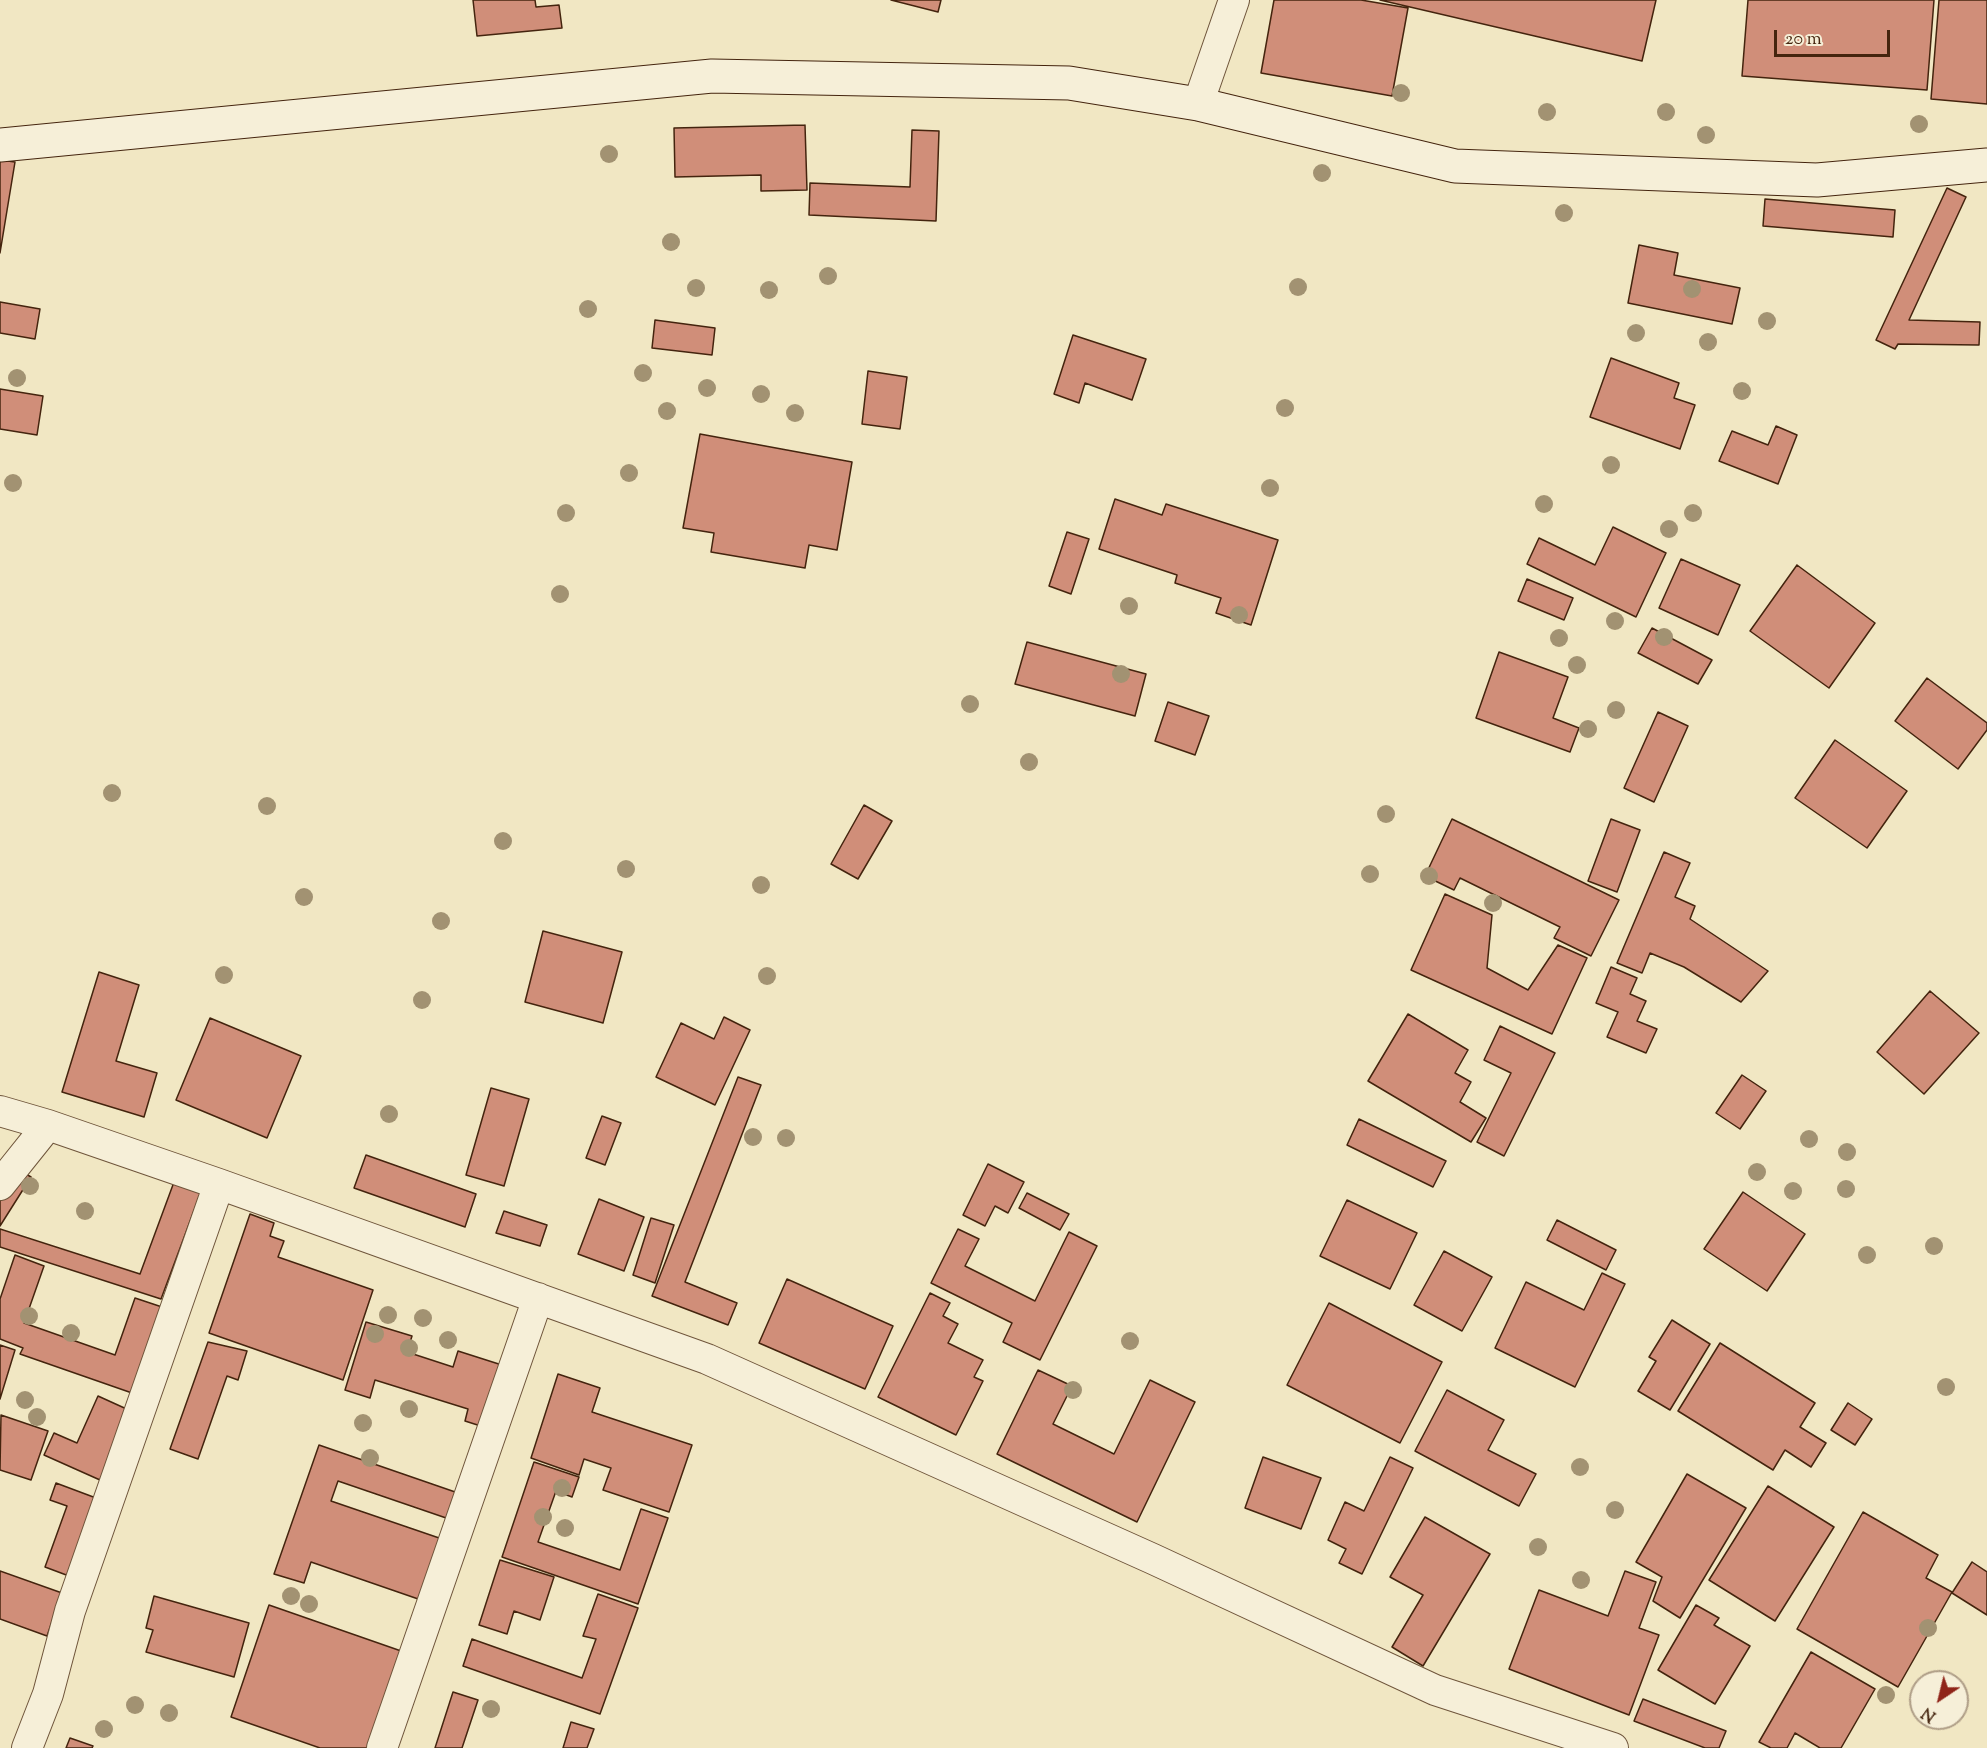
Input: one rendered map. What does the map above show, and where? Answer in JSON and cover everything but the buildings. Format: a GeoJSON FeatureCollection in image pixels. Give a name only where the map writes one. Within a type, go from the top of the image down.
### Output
{"type":"FeatureCollection","features":[{"type":"Feature","properties":{"kind":"street"},"geometry":{"type":"LineString","coordinates":[[1198,104],[1234,0]]}},
{"type":"Feature","properties":{"kind":"street"},"geometry":{"type":"LineString","coordinates":[[0,145],[712,75],[1069,83],[1198,104],[1455,166],[1817,180],[1987,165]]}},
{"type":"Feature","properties":{"kind":"street"},"geometry":{"type":"LineString","coordinates":[[0,1111],[48,1125],[219,1184],[707,1359],[1153,1559],[1435,1690],[1612,1748]]}},
{"type":"Feature","properties":{"kind":"street"},"geometry":{"type":"LineString","coordinates":[[0,1185],[48,1125]]}},
{"type":"Feature","properties":{"kind":"street"},"geometry":{"type":"LineString","coordinates":[[27,1748],[48,1694],[70,1611],[219,1184]]}},
{"type":"Feature","properties":{"kind":"street"},"geometry":{"type":"LineString","coordinates":[[382,1748],[538,1298]]}}]}
